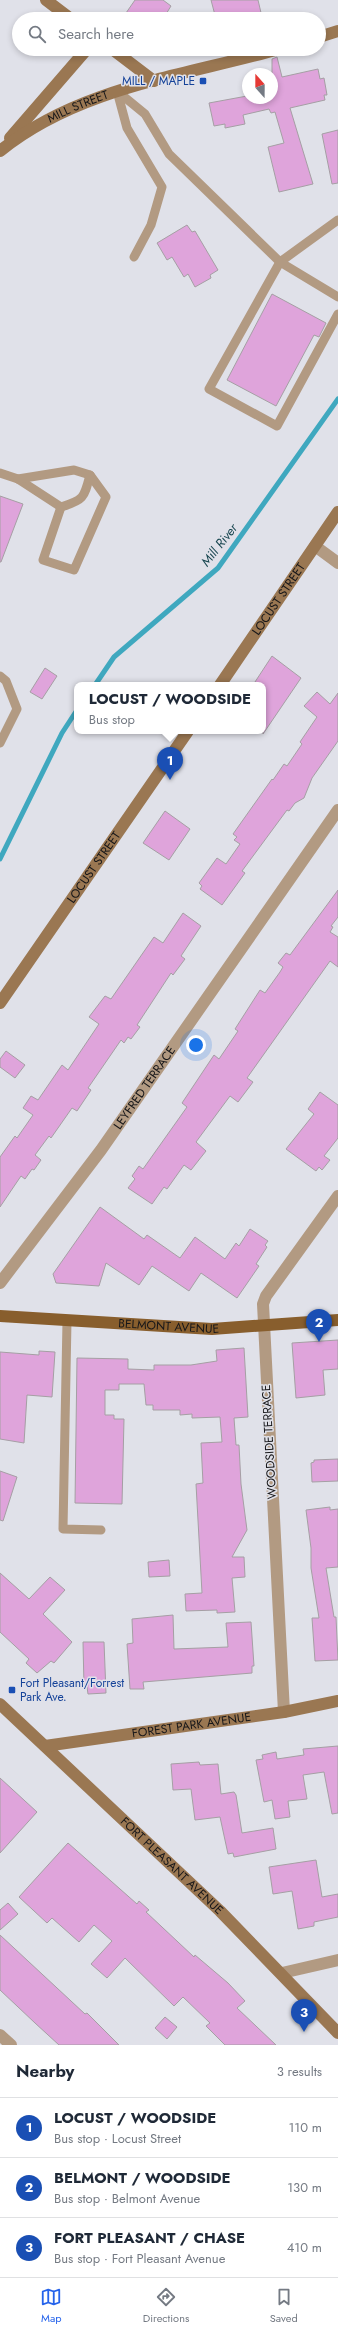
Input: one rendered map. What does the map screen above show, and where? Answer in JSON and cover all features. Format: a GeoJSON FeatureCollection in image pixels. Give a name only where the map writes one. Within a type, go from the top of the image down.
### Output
{"type":"FeatureCollection","features":[{"type":"Feature","properties":{"kind":"main road","name":"BELMONT AVENUE"},"geometry":{"type":"LineString","coordinates":[[0,1316],[212,1329],[263,1327],[338,1320]]}},
{"type":"Feature","properties":{"kind":"street"},"geometry":{"type":"LineString","coordinates":[[50,1],[63,12]]}},
{"type":"Feature","properties":{"kind":"street"},"geometry":{"type":"LineString","coordinates":[[326,35],[338,31]]}},
{"type":"Feature","properties":{"kind":"street","name":"MILL STREET"},"geometry":{"type":"LineString","coordinates":[[0,150],[81,56]]}},
{"type":"Feature","properties":{"kind":"street"},"geometry":{"type":"LineString","coordinates":[[121,56],[154,81]]}},
{"type":"Feature","properties":{"kind":"street","name":"MILL STREET"},"geometry":{"type":"LineString","coordinates":[[0,150],[24,133],[55,116],[117,91],[252,56]]}},
{"type":"Feature","properties":{"kind":"street","name":"LOCUST STREET"},"geometry":{"type":"LineString","coordinates":[[222,682],[338,512]]}},
{"type":"Feature","properties":{"kind":"street"},"geometry":{"type":"LineString","coordinates":[[315,546],[338,563]]}},
{"type":"Feature","properties":{"kind":"street","name":"LOCUST STREET"},"geometry":{"type":"LineString","coordinates":[[0,1003],[186,734]]}},
{"type":"Feature","properties":{"kind":"street","name":"LEYFRED TERRACE"},"geometry":{"type":"LineString","coordinates":[[0,1283],[101,1150],[338,810]]}},
{"type":"Feature","properties":{"kind":"street","name":"WOODSIDE TERRACE"},"geometry":{"type":"LineString","coordinates":[[284,1712],[263,1304],[266,1296],[338,1196]]}},
{"type":"Feature","properties":{"kind":"street","name":"FOREST PARK AVENUE"},"geometry":{"type":"LineString","coordinates":[[45,1746],[284,1712],[338,1701]]}},
{"type":"Feature","properties":{"kind":"street","name":"FORT PLEASANT AVENUE"},"geometry":{"type":"LineString","coordinates":[[0,1704],[220,1911],[282,1973],[338,2033]]}},
{"type":"Feature","properties":{"kind":"street"},"geometry":{"type":"LineString","coordinates":[[282,1973],[338,1960]]}},
{"type":"Feature","properties":{"kind":"street"},"geometry":{"type":"LineString","coordinates":[[0,2035],[11,2045]]}},
{"type":"Feature","properties":{"kind":"lane"},"geometry":{"type":"LineString","coordinates":[[117,91],[127,128],[162,187],[151,225],[134,257]]}},
{"type":"Feature","properties":{"kind":"lane"},"geometry":{"type":"LineString","coordinates":[[117,91],[145,114],[169,154],[280,262],[338,297]]}},
{"type":"Feature","properties":{"kind":"lane"},"geometry":{"type":"LineString","coordinates":[[338,220],[280,262],[209,389],[277,426],[338,314]]}},
{"type":"Feature","properties":{"kind":"lane"},"geometry":{"type":"LineString","coordinates":[[18,479],[74,470],[90,475],[106,497],[74,570],[43,560],[61,507]]}},
{"type":"Feature","properties":{"kind":"lane"},"geometry":{"type":"LineString","coordinates":[[0,473],[18,479],[61,507]]}},
{"type":"Feature","properties":{"kind":"lane"},"geometry":{"type":"LineString","coordinates":[[61,507],[80,501],[85,494],[90,475]]}},
{"type":"Feature","properties":{"kind":"lane"},"geometry":{"type":"LineString","coordinates":[[0,676],[6,681],[17,709],[0,743]]}},
{"type":"Feature","properties":{"kind":"lane"},"geometry":{"type":"LineString","coordinates":[[66,1321],[63,1529],[102,1530]]}},
{"type":"Feature","properties":{"kind":"building"},"geometry":{"type":"Polygon","coordinates":[[[135,0],[163,0],[171,6],[167,12],[127,12],[135,0]]]}},
{"type":"Feature","properties":{"kind":"building"},"geometry":{"type":"Polygon","coordinates":[[[211,0],[258,0],[261,12],[214,12],[211,0]]]}},
{"type":"Feature","properties":{"kind":"building"},"geometry":{"type":"Polygon","coordinates":[[[277,57],[282,77],[318,69],[320,79],[324,78],[327,95],[324,95],[325,100],[290,108],[313,184],[279,192],[268,147],[284,143],[275,112],[271,113],[269,109],[243,115],[245,124],[225,128],[225,124],[214,126],[209,103],[242,97],[242,104],[278,104],[278,68],[272,68],[272,59],[277,57]]]}},
{"type":"Feature","properties":{"kind":"building"},"geometry":{"type":"Polygon","coordinates":[[[338,130],[338,183],[332,184],[322,134],[338,130]]]}},
{"type":"Feature","properties":{"kind":"building"},"geometry":{"type":"Polygon","coordinates":[[[187,225],[192,232],[195,231],[218,270],[210,275],[211,278],[195,287],[188,274],[184,277],[172,257],[167,260],[157,243],[187,225]]]}},
{"type":"Feature","properties":{"kind":"building"},"geometry":{"type":"Polygon","coordinates":[[[272,294],[326,323],[319,337],[314,335],[276,406],[227,380],[272,294]]]}},
{"type":"Feature","properties":{"kind":"building"},"geometry":{"type":"Polygon","coordinates":[[[0,496],[23,504],[1,562],[0,562],[0,496]]]}},
{"type":"Feature","properties":{"kind":"building"},"geometry":{"type":"Polygon","coordinates":[[[272,656],[301,678],[266,730],[266,682],[255,682],[272,656]]]}},
{"type":"Feature","properties":{"kind":"building"},"geometry":{"type":"Polygon","coordinates":[[[45,668],[57,676],[42,699],[30,692],[45,668]]]}},
{"type":"Feature","properties":{"kind":"building"},"geometry":{"type":"Polygon","coordinates":[[[317,692],[330,704],[338,693],[338,741],[312,778],[304,798],[295,803],[289,811],[287,810],[242,871],[245,873],[222,905],[200,889],[202,886],[199,883],[217,858],[226,864],[240,844],[234,840],[237,837],[233,834],[272,779],[273,780],[284,764],[287,766],[302,744],[300,742],[317,717],[304,706],[317,692]]]}},
{"type":"Feature","properties":{"kind":"building"},"geometry":{"type":"Polygon","coordinates":[[[165,811],[190,829],[169,860],[143,843],[165,811]]]}},
{"type":"Feature","properties":{"kind":"building"},"geometry":{"type":"Polygon","coordinates":[[[338,890],[338,917],[331,926],[333,927],[330,932],[338,937],[338,967],[330,961],[247,1078],[253,1082],[238,1102],[230,1096],[196,1142],[206,1151],[191,1170],[184,1165],[167,1189],[164,1187],[152,1204],[128,1188],[135,1179],[132,1176],[139,1166],[143,1169],[187,1107],[182,1103],[214,1055],[219,1059],[238,1031],[235,1029],[260,990],[265,993],[280,972],[283,967],[278,963],[286,953],[290,955],[338,890]]]}},
{"type":"Feature","properties":{"kind":"building"},"geometry":{"type":"Polygon","coordinates":[[[183,913],[201,926],[181,956],[185,959],[173,975],[171,973],[137,1025],[140,1027],[131,1039],[128,1037],[124,1043],[121,1040],[88,1088],[91,1090],[77,1111],[72,1108],[51,1138],[49,1136],[35,1155],[41,1160],[34,1170],[32,1169],[25,1179],[21,1176],[0,1207],[0,1157],[15,1136],[17,1138],[33,1115],[23,1108],[31,1096],[38,1100],[62,1065],[68,1070],[99,1024],[89,1017],[105,996],[111,999],[154,937],[163,943],[183,913]]]}},
{"type":"Feature","properties":{"kind":"building"},"geometry":{"type":"Polygon","coordinates":[[[6,1051],[25,1065],[15,1078],[0,1067],[0,1059],[6,1051]]]}},
{"type":"Feature","properties":{"kind":"building"},"geometry":{"type":"Polygon","coordinates":[[[320,1092],[338,1105],[338,1138],[324,1156],[330,1160],[322,1170],[319,1167],[316,1171],[286,1149],[314,1114],[308,1109],[320,1092]]]}},
{"type":"Feature","properties":{"kind":"building"},"geometry":{"type":"Polygon","coordinates":[[[100,1207],[144,1239],[147,1235],[180,1258],[195,1237],[225,1259],[236,1243],[239,1246],[250,1229],[268,1241],[265,1245],[267,1247],[256,1264],[259,1266],[237,1298],[201,1273],[189,1291],[152,1266],[139,1285],[106,1263],[99,1286],[56,1283],[53,1274],[100,1207]]]}},
{"type":"Feature","properties":{"kind":"building"},"geometry":{"type":"Polygon","coordinates":[[[338,1340],[338,1369],[323,1370],[325,1395],[296,1398],[292,1343],[338,1340]]]}},
{"type":"Feature","properties":{"kind":"building"},"geometry":{"type":"Polygon","coordinates":[[[244,1348],[248,1417],[234,1418],[236,1445],[239,1445],[241,1484],[247,1530],[232,1557],[244,1557],[245,1577],[232,1578],[235,1612],[217,1613],[217,1610],[186,1611],[185,1594],[202,1593],[196,1484],[203,1483],[201,1443],[222,1442],[220,1417],[192,1418],[192,1414],[180,1415],[180,1410],[153,1410],[153,1405],[146,1405],[144,1384],[119,1384],[119,1390],[105,1390],[105,1415],[114,1415],[114,1419],[124,1419],[122,1504],[75,1503],[77,1358],[128,1359],[128,1369],[154,1370],[154,1365],[191,1365],[217,1361],[216,1350],[244,1348]]]}},
{"type":"Feature","properties":{"kind":"building"},"geometry":{"type":"Polygon","coordinates":[[[39,1351],[55,1352],[52,1397],[27,1395],[24,1443],[0,1439],[0,1352],[39,1355],[39,1351]]]}},
{"type":"Feature","properties":{"kind":"building"},"geometry":{"type":"Polygon","coordinates":[[[338,1459],[338,1481],[312,1482],[311,1463],[314,1462],[314,1460],[338,1459]]]}},
{"type":"Feature","properties":{"kind":"building"},"geometry":{"type":"Polygon","coordinates":[[[0,1471],[17,1477],[3,1521],[0,1520],[0,1471]]]}},
{"type":"Feature","properties":{"kind":"building"},"geometry":{"type":"Polygon","coordinates":[[[330,1507],[330,1510],[338,1509],[338,1567],[326,1568],[334,1617],[336,1617],[338,1660],[315,1661],[312,1618],[319,1618],[311,1568],[311,1548],[306,1510],[330,1507]]]}},
{"type":"Feature","properties":{"kind":"building"},"geometry":{"type":"Polygon","coordinates":[[[169,1560],[170,1576],[149,1577],[148,1562],[169,1560]]]}},
{"type":"Feature","properties":{"kind":"building"},"geometry":{"type":"Polygon","coordinates":[[[0,1573],[29,1599],[50,1577],[65,1590],[43,1614],[72,1642],[54,1663],[51,1661],[37,1673],[26,1663],[29,1659],[0,1632],[0,1573]]]}},
{"type":"Feature","properties":{"kind":"building"},"geometry":{"type":"Polygon","coordinates":[[[173,1615],[174,1649],[228,1647],[226,1623],[251,1622],[254,1666],[252,1666],[252,1673],[143,1682],[144,1689],[130,1689],[127,1644],[133,1643],[132,1619],[173,1615]]]}},
{"type":"Feature","properties":{"kind":"building"},"geometry":{"type":"Polygon","coordinates":[[[83,1642],[104,1642],[106,1693],[88,1694],[87,1687],[84,1687],[83,1642]]]}},
{"type":"Feature","properties":{"kind":"building"},"geometry":{"type":"Polygon","coordinates":[[[338,1746],[338,1813],[332,1814],[324,1772],[303,1775],[307,1799],[288,1801],[290,1817],[275,1819],[272,1800],[264,1802],[256,1760],[263,1759],[262,1755],[276,1752],[277,1759],[304,1755],[303,1749],[338,1746]]]}},
{"type":"Feature","properties":{"kind":"building"},"geometry":{"type":"Polygon","coordinates":[[[199,1762],[200,1765],[218,1764],[221,1794],[234,1792],[236,1795],[242,1833],[273,1828],[276,1849],[234,1857],[233,1853],[228,1854],[220,1817],[195,1820],[191,1789],[173,1790],[171,1764],[199,1762]]]}},
{"type":"Feature","properties":{"kind":"building"},"geometry":{"type":"Polygon","coordinates":[[[0,1778],[37,1812],[0,1853],[0,1778]]]}},
{"type":"Feature","properties":{"kind":"building"},"geometry":{"type":"Polygon","coordinates":[[[68,1843],[137,1904],[139,1901],[149,1910],[146,1912],[194,1957],[195,1955],[228,1983],[245,2001],[237,2008],[276,2045],[225,2045],[206,2026],[210,2023],[183,1997],[174,2006],[125,1958],[107,1978],[91,1964],[112,1941],[94,1925],[79,1942],[52,1918],[47,1923],[19,1897],[68,1843]]]}},
{"type":"Feature","properties":{"kind":"building"},"geometry":{"type":"Polygon","coordinates":[[[316,1860],[322,1897],[338,1894],[338,1917],[314,1922],[314,1926],[298,1929],[292,1891],[273,1894],[269,1867],[316,1860]]]}},
{"type":"Feature","properties":{"kind":"building"},"geometry":{"type":"Polygon","coordinates":[[[8,1903],[18,1914],[0,1930],[0,1910],[8,1903]]]}},
{"type":"Feature","properties":{"kind":"building"},"geometry":{"type":"Polygon","coordinates":[[[0,1935],[85,2014],[87,2013],[119,2045],[59,2045],[35,2023],[0,1990],[0,1935]]]}},
{"type":"Feature","properties":{"kind":"building"},"geometry":{"type":"Polygon","coordinates":[[[165,2017],[177,2027],[167,2039],[155,2028],[165,2017]]]}},
{"type":"Feature","properties":{"kind":"waterway","name":"Mill River"},"geometry":{"type":"LineString","coordinates":[[97,682],[114,657],[218,568],[338,399]]}},
{"type":"Feature","properties":{"kind":"waterway","name":"Mill River"},"geometry":{"type":"LineString","coordinates":[[0,859],[62,733],[74,715]]}},
{"type":"Feature","properties":{"kind":"place","name":"MILL / MAPLE"},"geometry":{"type":"Point","coordinates":[203,81]}},
{"type":"Feature","properties":{"kind":"place","name":"LOCUST / WOODSIDE"},"geometry":{"type":"Point","coordinates":[170,780]}},
{"type":"Feature","properties":{"kind":"place","name":"BELMONT / WOODSIDE"},"geometry":{"type":"Point","coordinates":[319,1342]}},
{"type":"Feature","properties":{"kind":"place","name":"Fort Pleasant/Forrest Park Ave."},"geometry":{"type":"Point","coordinates":[12,1690]}},
{"type":"Feature","properties":{"kind":"place","name":"FORT PLEASANT / CHASE"},"geometry":{"type":"Point","coordinates":[304,2032]}}]}
